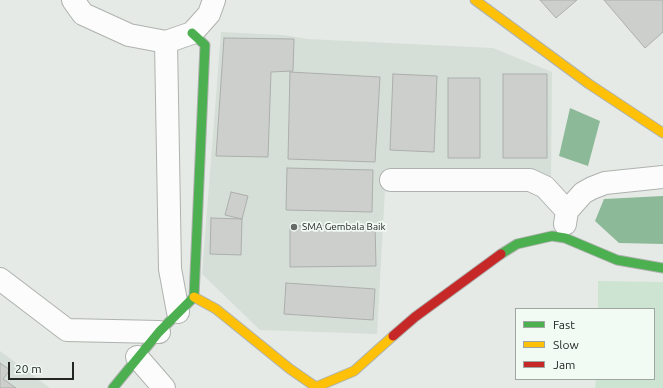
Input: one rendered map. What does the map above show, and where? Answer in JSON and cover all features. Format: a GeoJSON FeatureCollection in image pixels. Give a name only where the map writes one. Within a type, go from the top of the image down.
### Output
{"type":"FeatureCollection","features":[{"type":"Feature","properties":{"kind":"street"},"geometry":{"type":"LineString","coordinates":[[73,0],[84,14],[129,35],[166,42],[192,33],[209,14],[214,0]]}},
{"type":"Feature","properties":{"kind":"street"},"geometry":{"type":"LineString","coordinates":[[475,0],[589,84],[663,133]]}},
{"type":"Feature","properties":{"kind":"street"},"geometry":{"type":"LineString","coordinates":[[113,388],[159,332],[194,297],[205,45],[192,33]]}},
{"type":"Feature","properties":{"kind":"street"},"geometry":{"type":"LineString","coordinates":[[166,42],[167,201],[170,268],[178,312]]}},
{"type":"Feature","properties":{"kind":"street"},"geometry":{"type":"LineString","coordinates":[[565,238],[564,228],[568,211],[583,193],[605,183],[663,178]]}},
{"type":"Feature","properties":{"kind":"street"},"geometry":{"type":"LineString","coordinates":[[391,180],[530,180],[545,187],[568,211]]}},
{"type":"Feature","properties":{"kind":"street"},"geometry":{"type":"LineString","coordinates":[[194,297],[216,309],[290,370],[315,388],[354,371],[415,317],[484,266],[517,244],[552,236],[565,238],[617,260],[663,268]]}},
{"type":"Feature","properties":{"kind":"street"},"geometry":{"type":"LineString","coordinates":[[0,279],[67,330],[159,332]]}},
{"type":"Feature","properties":{"kind":"street"},"geometry":{"type":"LineString","coordinates":[[137,357],[164,388]]}},
{"type":"Feature","properties":{"kind":"shaded area","name":"SMA Gembala Baik"},"geometry":{"type":"Polygon","coordinates":[[[221,32],[283,35],[308,39],[493,48],[552,72],[551,179],[386,172],[377,334],[260,330],[202,274],[221,32]]]}},
{"type":"Feature","properties":{"kind":"shaded area"},"geometry":{"type":"Polygon","coordinates":[[[570,108],[600,121],[588,166],[559,156],[570,108]]]}},
{"type":"Feature","properties":{"kind":"shaded area"},"geometry":{"type":"Polygon","coordinates":[[[663,196],[663,244],[619,243],[595,221],[604,199],[663,196]]]}},
{"type":"Feature","properties":{"kind":"shaded area"},"geometry":{"type":"Polygon","coordinates":[[[598,281],[663,282],[663,388],[595,388],[596,380],[655,380],[655,308],[598,308],[598,281]]]}},
{"type":"Feature","properties":{"kind":"shaded area"},"geometry":{"type":"Polygon","coordinates":[[[0,351],[50,388],[0,388],[0,351]]]}},
{"type":"Feature","properties":{"kind":"building"},"geometry":{"type":"Polygon","coordinates":[[[540,0],[577,0],[556,18],[540,0]]]}},
{"type":"Feature","properties":{"kind":"building"},"geometry":{"type":"Polygon","coordinates":[[[604,0],[663,0],[663,32],[645,48],[604,0]]]}},
{"type":"Feature","properties":{"kind":"building"},"geometry":{"type":"Polygon","coordinates":[[[224,38],[294,39],[293,71],[271,72],[268,157],[216,156],[224,38]]]}},
{"type":"Feature","properties":{"kind":"building"},"geometry":{"type":"Polygon","coordinates":[[[290,72],[380,77],[375,162],[288,159],[290,72]]]}},
{"type":"Feature","properties":{"kind":"building"},"geometry":{"type":"Polygon","coordinates":[[[393,74],[437,76],[434,152],[390,150],[393,74]]]}},
{"type":"Feature","properties":{"kind":"building"},"geometry":{"type":"Polygon","coordinates":[[[503,74],[547,74],[547,158],[503,158],[503,74]]]}},
{"type":"Feature","properties":{"kind":"building"},"geometry":{"type":"Polygon","coordinates":[[[448,78],[480,78],[480,158],[448,158],[448,78]]]}},
{"type":"Feature","properties":{"kind":"building"},"geometry":{"type":"Polygon","coordinates":[[[287,168],[373,170],[372,212],[286,210],[287,168]]]}},
{"type":"Feature","properties":{"kind":"building"},"geometry":{"type":"Polygon","coordinates":[[[231,192],[248,196],[242,219],[225,215],[231,192]]]}},
{"type":"Feature","properties":{"kind":"building"},"geometry":{"type":"Polygon","coordinates":[[[211,218],[242,219],[241,255],[210,254],[211,218]]]}},
{"type":"Feature","properties":{"kind":"building"},"geometry":{"type":"Polygon","coordinates":[[[375,225],[376,266],[290,267],[290,226],[375,225]]]}},
{"type":"Feature","properties":{"kind":"building"},"geometry":{"type":"Polygon","coordinates":[[[286,283],[375,289],[373,320],[284,314],[286,283]]]}},
{"type":"Feature","properties":{"kind":"building"},"geometry":{"type":"Polygon","coordinates":[[[0,363],[10,370],[3,379],[16,388],[0,388],[0,363]]]}},
{"type":"Feature","properties":{"kind":"traffic: fast"},"geometry":{"type":"LineString","coordinates":[[113,388],[159,332],[194,297],[205,45],[192,33]]}},
{"type":"Feature","properties":{"kind":"traffic: fast"},"geometry":{"type":"LineString","coordinates":[[501,254],[517,244],[552,236],[565,238],[617,260],[663,268]]}},
{"type":"Feature","properties":{"kind":"traffic: slow"},"geometry":{"type":"LineString","coordinates":[[475,0],[589,84],[663,133]]}},
{"type":"Feature","properties":{"kind":"traffic: slow"},"geometry":{"type":"LineString","coordinates":[[194,297],[216,309],[290,369],[316,387],[354,371],[393,336]]}},
{"type":"Feature","properties":{"kind":"traffic: jam"},"geometry":{"type":"LineString","coordinates":[[393,336],[415,317],[501,254]]}},
{"type":"Feature","properties":{"kind":"place","name":"SMA Gembala Baik"},"geometry":{"type":"Point","coordinates":[294,227]}}]}
